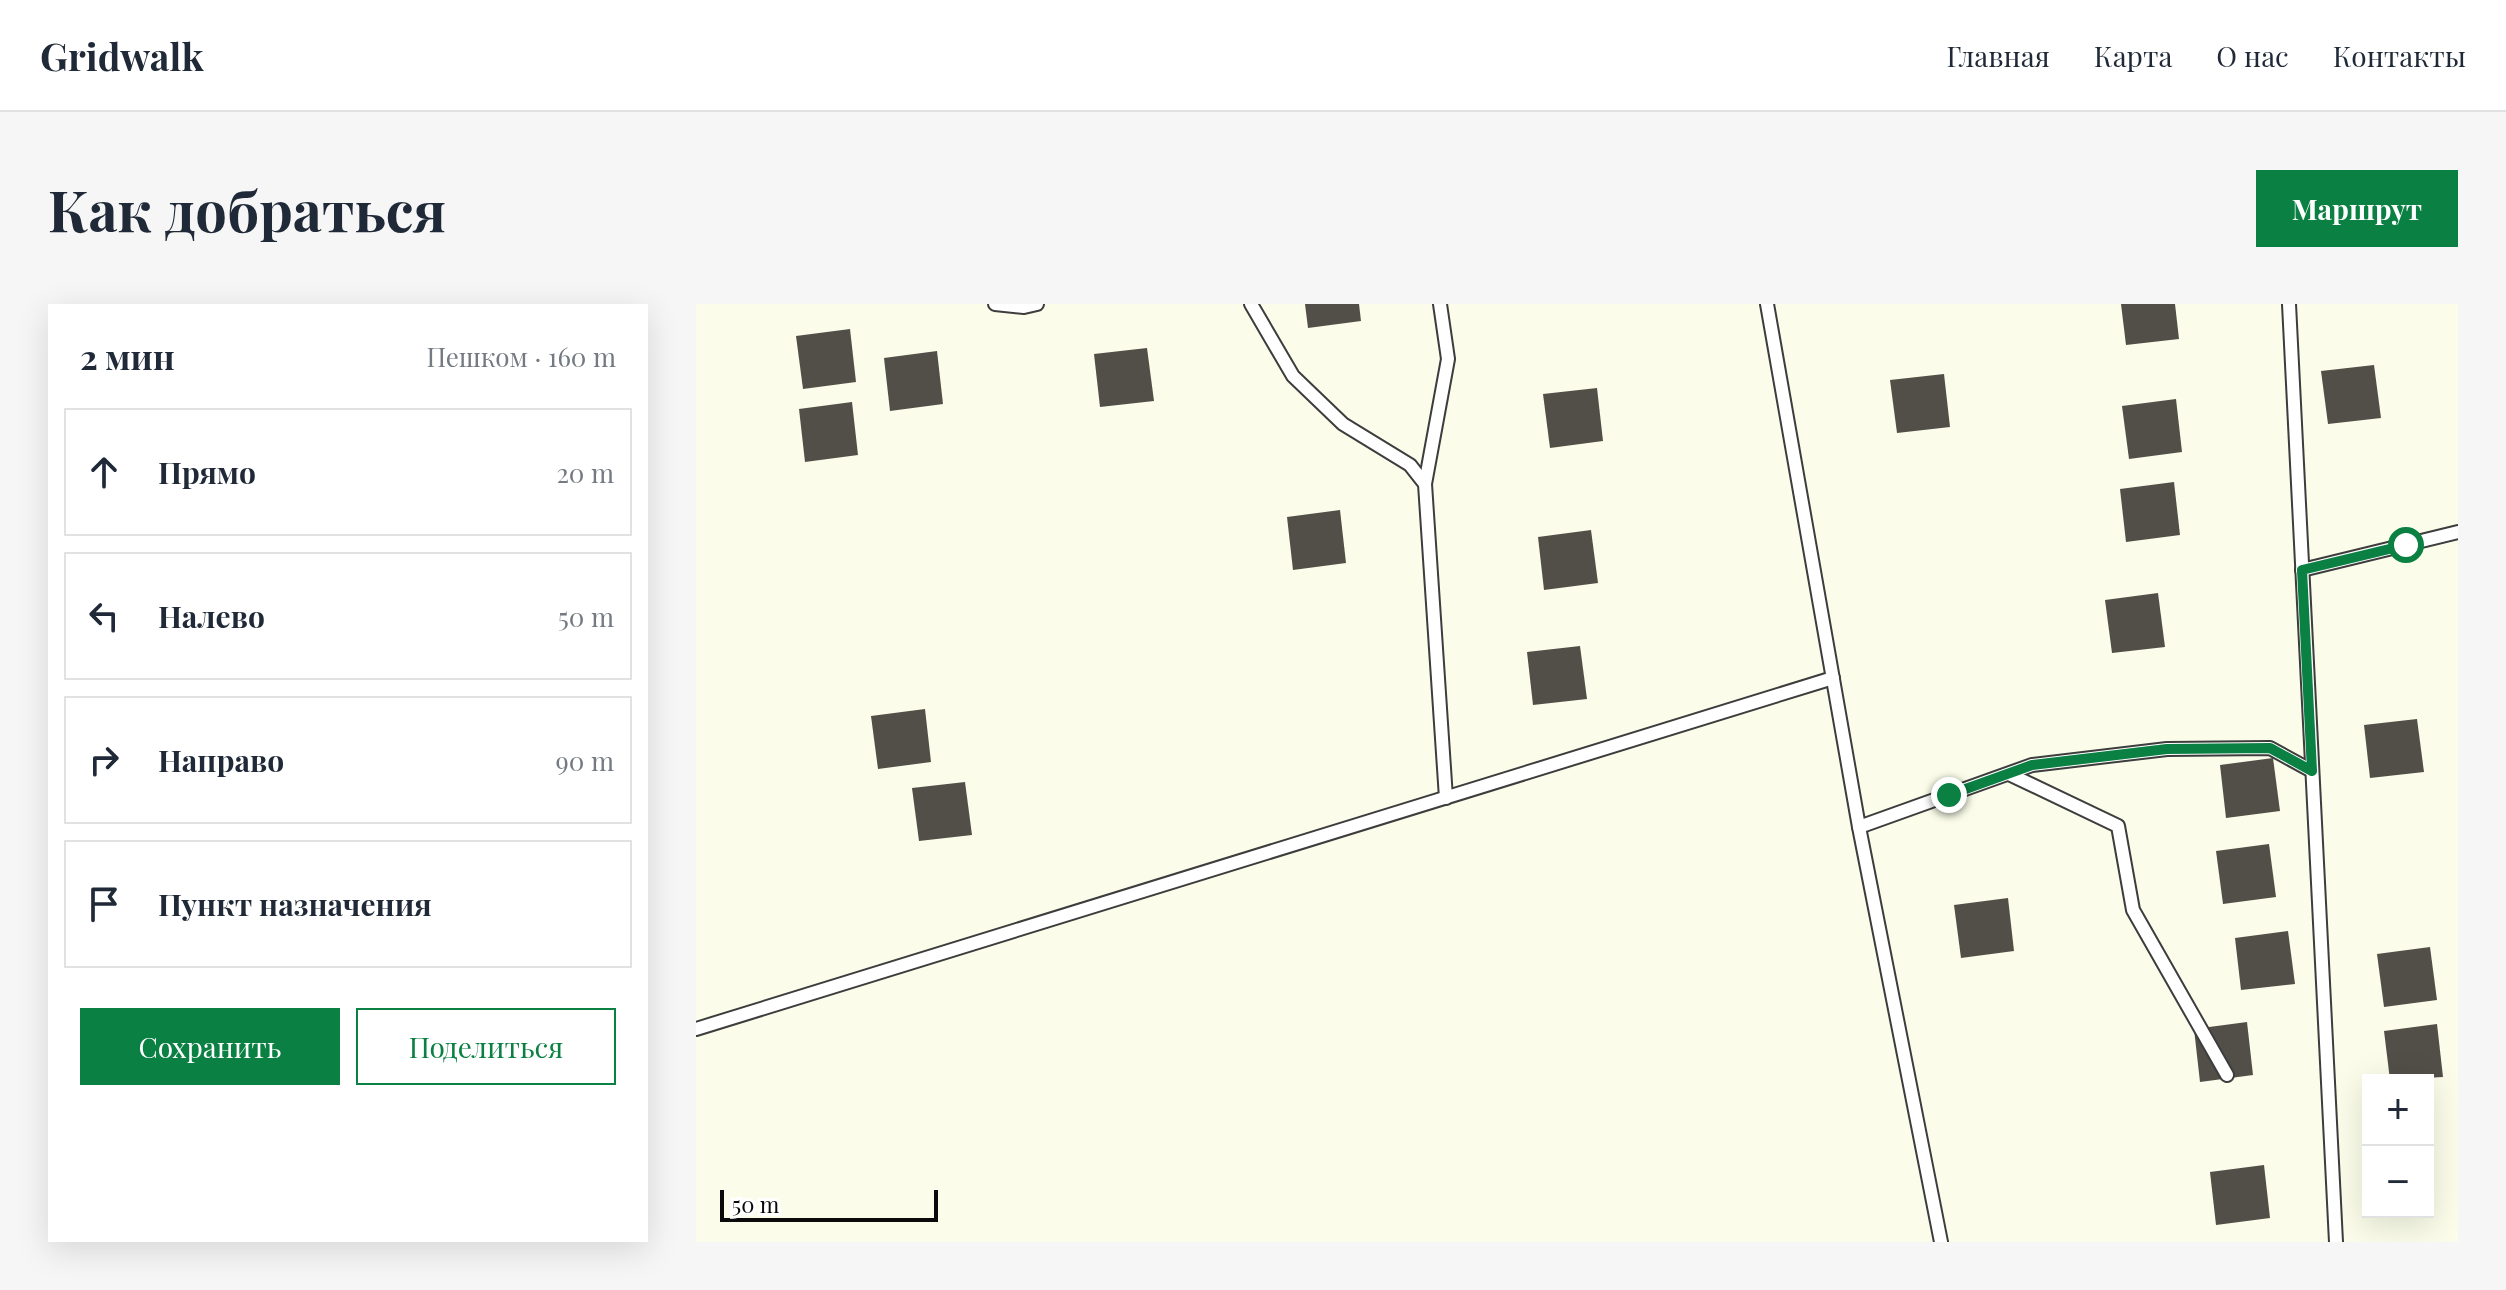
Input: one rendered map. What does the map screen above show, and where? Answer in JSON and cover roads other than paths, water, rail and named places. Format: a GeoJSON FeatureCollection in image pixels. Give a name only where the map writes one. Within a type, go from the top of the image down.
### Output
{"type":"FeatureCollection","features":[{"type":"Feature","properties":{"kind":"lane"},"geometry":{"type":"LineString","coordinates":[[995,304],[1024,307],[1037,304]]}},
{"type":"Feature","properties":{"kind":"lane"},"geometry":{"type":"LineString","coordinates":[[1251,304],[1293,376],[1343,424],[1410,465],[1425,484]]}},
{"type":"Feature","properties":{"kind":"lane"},"geometry":{"type":"LineString","coordinates":[[1440,304],[1448,359],[1425,484],[1446,798]]}},
{"type":"Feature","properties":{"kind":"lane"},"geometry":{"type":"LineString","coordinates":[[1767,304],[1859,827],[1941,1242]]}},
{"type":"Feature","properties":{"kind":"lane"},"geometry":{"type":"LineString","coordinates":[[2289,304],[2336,1242]]}},
{"type":"Feature","properties":{"kind":"lane"},"geometry":{"type":"LineString","coordinates":[[2302,570],[2458,532]]}},
{"type":"Feature","properties":{"kind":"lane"},"geometry":{"type":"LineString","coordinates":[[696,1029],[1833,678]]}},
{"type":"Feature","properties":{"kind":"lane"},"geometry":{"type":"LineString","coordinates":[[1859,827],[2032,765],[2167,749],[2270,748],[2312,771]]}},
{"type":"Feature","properties":{"kind":"lane"},"geometry":{"type":"LineString","coordinates":[[2009,774],[2118,826],[2133,910],[2227,1075]]}}]}
